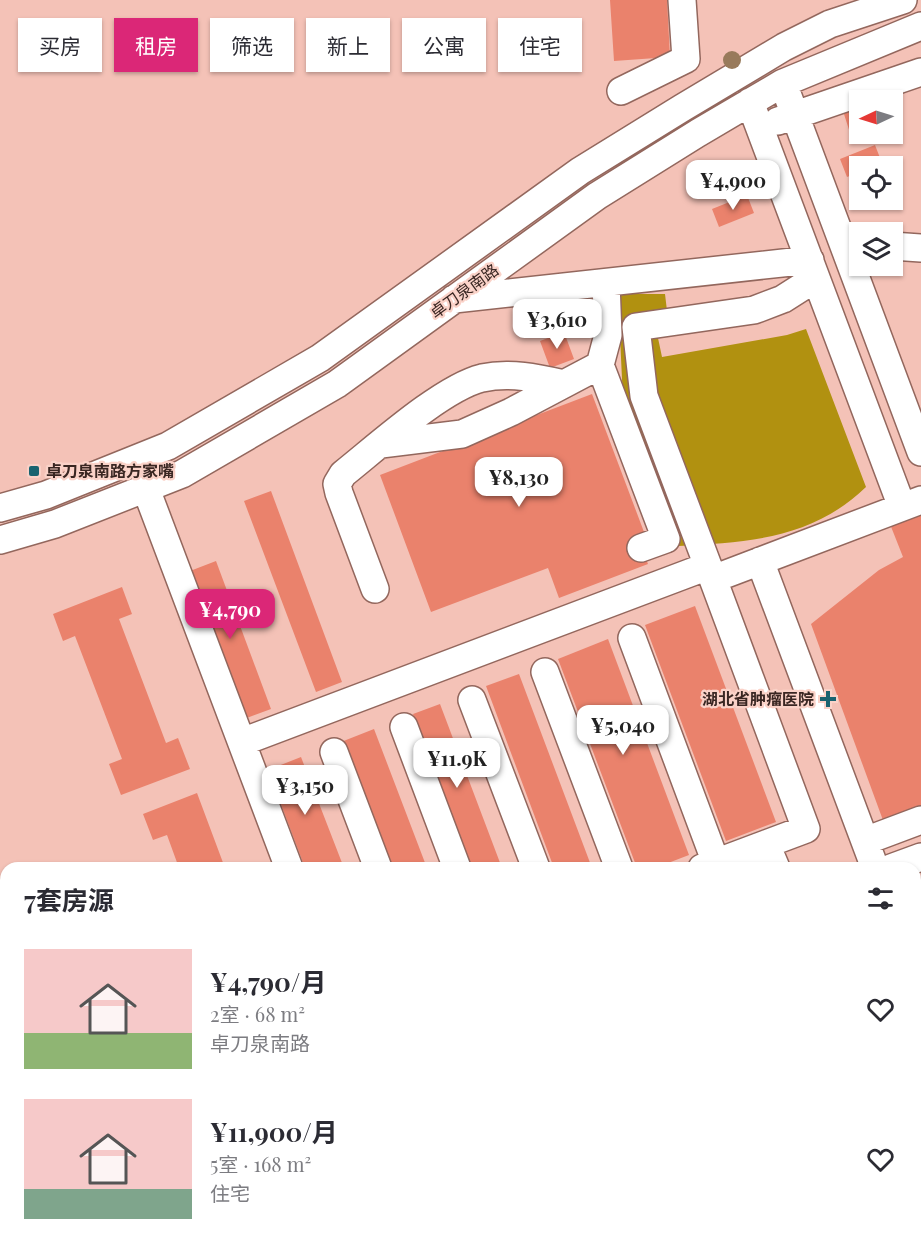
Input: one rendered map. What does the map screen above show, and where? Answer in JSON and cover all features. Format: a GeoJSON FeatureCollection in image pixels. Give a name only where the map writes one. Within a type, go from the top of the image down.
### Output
{"type":"FeatureCollection","features":[{"type":"Feature","properties":{"kind":"street"},"geometry":{"type":"LineString","coordinates":[[621,91],[686,58],[682,0]]}},
{"type":"Feature","properties":{"kind":"street","name":"卓刀泉南路"},"geometry":{"type":"LineString","coordinates":[[0,508],[57,491],[168,446],[320,358],[580,171],[784,47],[829,12],[903,0]]}},
{"type":"Feature","properties":{"kind":"street"},"geometry":{"type":"LineString","coordinates":[[857,7],[864,48]]}},
{"type":"Feature","properties":{"kind":"street"},"geometry":{"type":"LineString","coordinates":[[829,12],[837,59]]}},
{"type":"Feature","properties":{"kind":"street","name":"卓刀泉南路"},"geometry":{"type":"LineString","coordinates":[[0,540],[55,524],[182,474],[337,384],[597,196],[750,102],[783,83],[837,59],[921,26]]}},
{"type":"Feature","properties":{"kind":"street"},"geometry":{"type":"LineString","coordinates":[[760,127],[921,72]]}},
{"type":"Feature","properties":{"kind":"street"},"geometry":{"type":"LineString","coordinates":[[783,83],[848,233],[921,452]]}},
{"type":"Feature","properties":{"kind":"street"},"geometry":{"type":"LineString","coordinates":[[242,742],[710,573],[760,561],[911,504],[813,269],[750,102]]}},
{"type":"Feature","properties":{"kind":"street"},"geometry":{"type":"LineString","coordinates":[[903,247],[921,248]]}},
{"type":"Feature","properties":{"kind":"street"},"geometry":{"type":"LineString","coordinates":[[453,299],[606,283],[813,269]]}},
{"type":"Feature","properties":{"kind":"street"},"geometry":{"type":"LineString","coordinates":[[734,862],[771,856],[806,829],[644,396],[636,327],[754,310],[783,299],[813,269]]}},
{"type":"Feature","properties":{"kind":"street"},"geometry":{"type":"LineString","coordinates":[[606,283],[608,335],[600,365],[666,539],[641,548]]}},
{"type":"Feature","properties":{"kind":"street"},"geometry":{"type":"LineString","coordinates":[[381,444],[462,434],[600,365]]}},
{"type":"Feature","properties":{"kind":"street"},"geometry":{"type":"LineString","coordinates":[[375,589],[337,483],[343,474],[455,388],[481,378],[515,375],[564,384]]}},
{"type":"Feature","properties":{"kind":"street"},"geometry":{"type":"LineString","coordinates":[[146,489],[287,862]]}},
{"type":"Feature","properties":{"kind":"street"},"geometry":{"type":"LineString","coordinates":[[760,561],[873,862]]}},
{"type":"Feature","properties":{"kind":"street"},"geometry":{"type":"LineString","coordinates":[[632,638],[708,862]]}},
{"type":"Feature","properties":{"kind":"street"},"geometry":{"type":"LineString","coordinates":[[545,672],[617,862]]}},
{"type":"Feature","properties":{"kind":"street"},"geometry":{"type":"LineString","coordinates":[[472,700],[534,862]]}},
{"type":"Feature","properties":{"kind":"street"},"geometry":{"type":"LineString","coordinates":[[404,727],[455,862]]}},
{"type":"Feature","properties":{"kind":"street"},"geometry":{"type":"LineString","coordinates":[[334,752],[376,862]]}},
{"type":"Feature","properties":{"kind":"street"},"geometry":{"type":"LineString","coordinates":[[865,841],[921,820]]}},
{"type":"Feature","properties":{"kind":"shaded area"},"geometry":{"type":"Polygon","coordinates":[[[618,294],[665,294],[670,336],[658,338],[662,357],[787,335],[806,329],[866,487],[824,518],[802,527],[754,539],[678,546],[623,400],[618,294]]]}},
{"type":"Feature","properties":{"kind":"building"},"geometry":{"type":"Polygon","coordinates":[[[610,0],[667,0],[670,57],[614,61],[610,0]]]}},
{"type":"Feature","properties":{"kind":"building"},"geometry":{"type":"Polygon","coordinates":[[[849,109],[849,130],[843,111],[849,109]]]}},
{"type":"Feature","properties":{"kind":"building"},"geometry":{"type":"Polygon","coordinates":[[[875,145],[879,156],[849,156],[849,176],[847,177],[840,159],[875,145]]]}},
{"type":"Feature","properties":{"kind":"building"},"geometry":{"type":"Polygon","coordinates":[[[747,195],[754,213],[719,227],[712,209],[747,195]]]}},
{"type":"Feature","properties":{"kind":"building"},"geometry":{"type":"Polygon","coordinates":[[[564,332],[574,359],[550,368],[540,341],[564,332]]]}},
{"type":"Feature","properties":{"kind":"building"},"geometry":{"type":"Polygon","coordinates":[[[592,394],[644,532],[636,535],[648,564],[559,598],[548,568],[431,612],[380,475],[592,394]]]}},
{"type":"Feature","properties":{"kind":"building"},"geometry":{"type":"Polygon","coordinates":[[[271,491],[342,682],[316,692],[244,501],[271,491]]]}},
{"type":"Feature","properties":{"kind":"building"},"geometry":{"type":"Polygon","coordinates":[[[921,507],[921,809],[884,823],[811,624],[879,570],[903,557],[888,519],[921,507]]]}},
{"type":"Feature","properties":{"kind":"building"},"geometry":{"type":"Polygon","coordinates":[[[216,561],[271,709],[244,719],[190,571],[216,561]]]}},
{"type":"Feature","properties":{"kind":"building"},"geometry":{"type":"Polygon","coordinates":[[[122,587],[132,614],[119,619],[166,743],[178,738],[190,769],[121,795],[109,764],[122,759],[75,636],[63,641],[53,614],[122,587]]]}},
{"type":"Feature","properties":{"kind":"building"},"geometry":{"type":"Polygon","coordinates":[[[695,606],[776,822],[726,841],[645,625],[695,606]]]}},
{"type":"Feature","properties":{"kind":"building"},"geometry":{"type":"Polygon","coordinates":[[[608,639],[689,855],[671,862],[635,862],[558,659],[608,639]]]}},
{"type":"Feature","properties":{"kind":"building"},"geometry":{"type":"Polygon","coordinates":[[[519,674],[590,862],[552,862],[486,686],[519,674]]]}},
{"type":"Feature","properties":{"kind":"building"},"geometry":{"type":"Polygon","coordinates":[[[440,704],[500,862],[469,862],[413,714],[440,704]]]}},
{"type":"Feature","properties":{"kind":"building"},"geometry":{"type":"Polygon","coordinates":[[[374,729],[425,862],[386,862],[341,742],[374,729]]]}},
{"type":"Feature","properties":{"kind":"building"},"geometry":{"type":"Polygon","coordinates":[[[301,757],[342,862],[303,862],[268,770],[301,757]]]}},
{"type":"Feature","properties":{"kind":"building"},"geometry":{"type":"Polygon","coordinates":[[[197,793],[223,862],[177,862],[167,835],[153,840],[143,814],[197,793]]]}},
{"type":"Feature","properties":{"kind":"place","name":"卓刀泉南路方家嘴"},"geometry":{"type":"Point","coordinates":[34,471]}},
{"type":"Feature","properties":{"kind":"place","name":"湖北省肿瘤医院"},"geometry":{"type":"Point","coordinates":[828,699]}}]}
